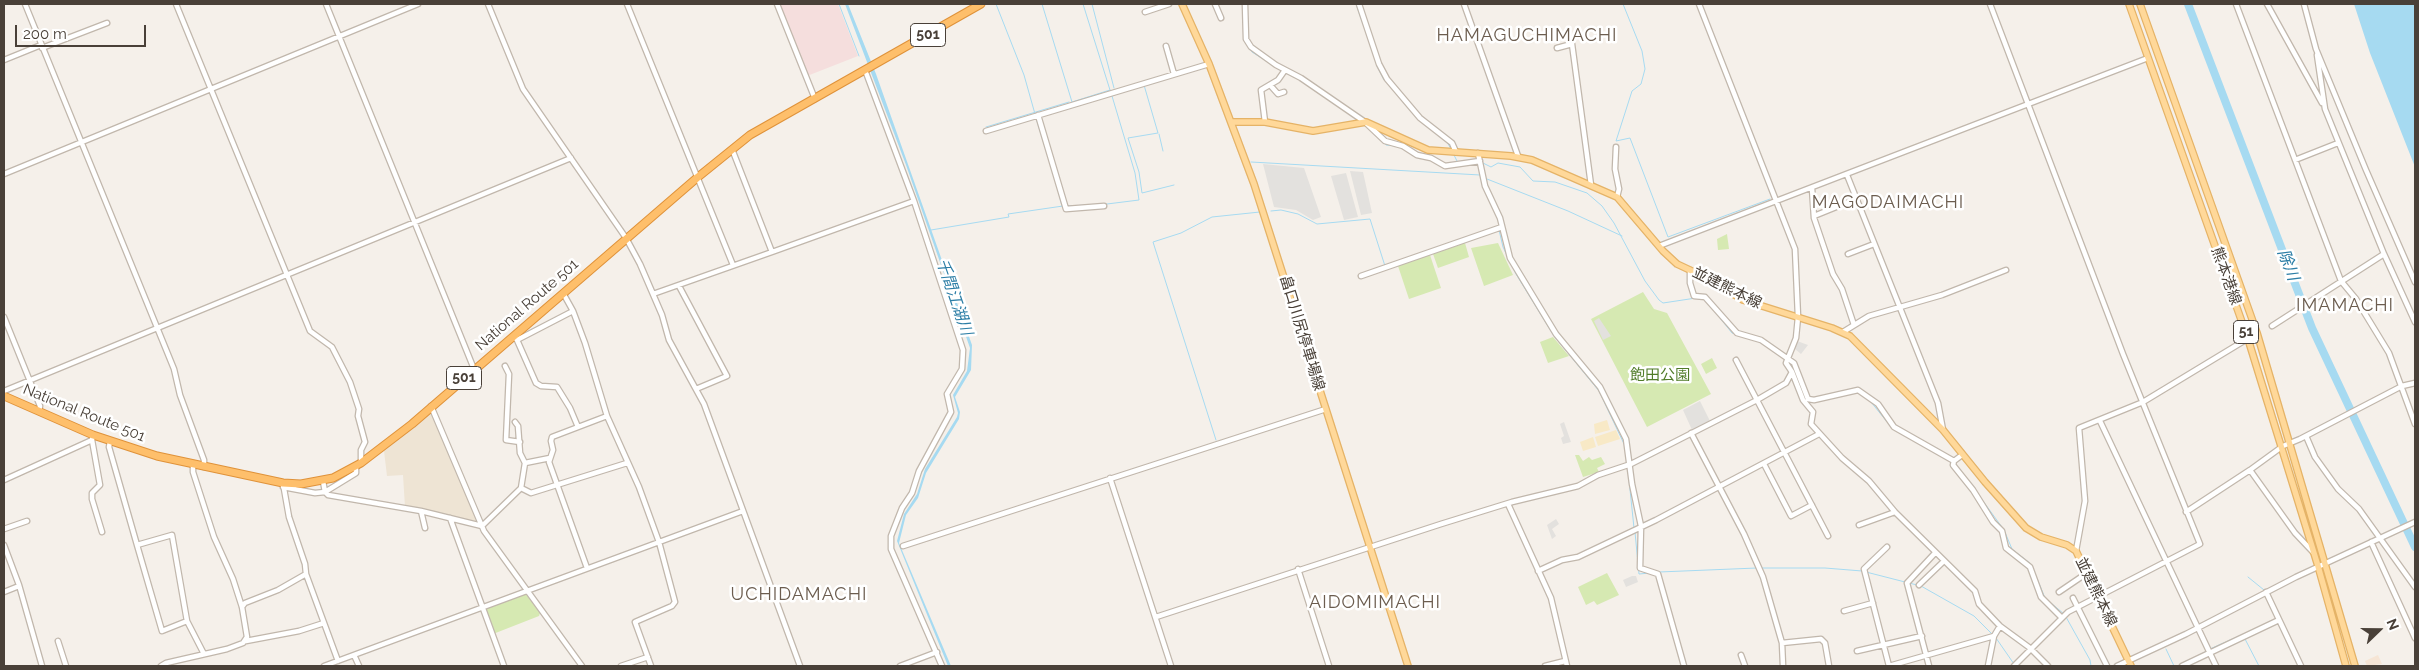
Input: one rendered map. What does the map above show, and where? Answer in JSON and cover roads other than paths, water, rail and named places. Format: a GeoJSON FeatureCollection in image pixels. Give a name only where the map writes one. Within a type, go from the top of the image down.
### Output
{"type":"FeatureCollection","features":[{"type":"Feature","properties":{"kind":"highway","name":"National Route 501"},"geometry":{"type":"LineString","coordinates":[[4,396],[93,437],[204,467],[283,485],[323,481],[358,465],[474,369],[515,338],[626,238],[750,135],[981,4]]}},
{"type":"Feature","properties":{"kind":"main road","name":"畠口川尻停車場線"},"geometry":{"type":"LineString","coordinates":[[1182,4],[1209,64],[1254,184],[1408,666]]}},
{"type":"Feature","properties":{"kind":"main road","name":"熊本港線"},"geometry":{"type":"LineString","coordinates":[[2129,4],[2248,339],[2314,552],[2346,666]]}},
{"type":"Feature","properties":{"kind":"main road","name":"熊本港線"},"geometry":{"type":"LineString","coordinates":[[2140,4],[2257,334],[2355,666]]}},
{"type":"Feature","properties":{"kind":"main road"},"geometry":{"type":"LineString","coordinates":[[2148,58],[2158,55]]}},
{"type":"Feature","properties":{"kind":"main road"},"geometry":{"type":"LineString","coordinates":[[1232,122],[1265,122],[1313,131],[1365,122]]}},
{"type":"Feature","properties":{"kind":"main road","name":"並建熊本線"},"geometry":{"type":"LineString","coordinates":[[1365,122],[1382,128],[1416,146],[1456,152],[1518,156],[1532,160],[1617,197],[1670,259],[1743,300],[1843,332],[1860,344],[1943,430],[1962,455],[2031,533],[2067,545],[2076,551],[2130,664]]}},
{"type":"Feature","properties":{"kind":"main road"},"geometry":{"type":"LineString","coordinates":[[2198,196],[2208,192]]}},
{"type":"Feature","properties":{"kind":"street"},"geometry":{"type":"LineString","coordinates":[[25,4],[174,369],[180,395],[204,460],[204,467]]}},
{"type":"Feature","properties":{"kind":"street"},"geometry":{"type":"LineString","coordinates":[[176,4],[310,331],[332,347],[350,382],[359,409],[358,416],[365,442],[361,450],[356,473],[341,484],[325,492],[315,493],[283,485],[289,517],[305,564],[306,574],[338,661]]}},
{"type":"Feature","properties":{"kind":"street"},"geometry":{"type":"LineString","coordinates":[[326,4],[474,369]]}},
{"type":"Feature","properties":{"kind":"street"},"geometry":{"type":"LineString","coordinates":[[4,174],[340,38],[418,4]]}},
{"type":"Feature","properties":{"kind":"street"},"geometry":{"type":"LineString","coordinates":[[488,4],[521,84],[626,238],[640,264],[662,315],[669,340],[704,404],[800,666]]}},
{"type":"Feature","properties":{"kind":"street"},"geometry":{"type":"LineString","coordinates":[[627,4],[733,265]]}},
{"type":"Feature","properties":{"kind":"street"},"geometry":{"type":"LineString","coordinates":[[777,4],[815,99]]}},
{"type":"Feature","properties":{"kind":"street"},"geometry":{"type":"LineString","coordinates":[[1145,12],[1169,4]]}},
{"type":"Feature","properties":{"kind":"street"},"geometry":{"type":"LineString","coordinates":[[1215,4],[1221,18]]}},
{"type":"Feature","properties":{"kind":"street"},"geometry":{"type":"LineString","coordinates":[[1245,4],[1246,39],[1250,47],[1301,78],[1365,122],[1389,144],[1399,144],[1417,155],[1432,158],[1445,166],[1480,162]]}},
{"type":"Feature","properties":{"kind":"street"},"geometry":{"type":"LineString","coordinates":[[1359,4],[1379,64],[1387,79],[1420,118],[1452,143],[1456,152]]}},
{"type":"Feature","properties":{"kind":"street"},"geometry":{"type":"LineString","coordinates":[[1464,4],[1518,156]]}},
{"type":"Feature","properties":{"kind":"street"},"geometry":{"type":"LineString","coordinates":[[1699,4],[1796,253],[1798,317],[1796,338],[1786,363],[1792,372],[1803,400],[1813,412],[1811,424],[1868,481],[1935,553],[1975,591],[1978,604],[2000,626],[2030,648],[2048,666]]}},
{"type":"Feature","properties":{"kind":"street"},"geometry":{"type":"LineString","coordinates":[[1990,4],[2143,402],[2200,544],[2097,595],[2061,617],[2014,666]]}},
{"type":"Feature","properties":{"kind":"street"},"geometry":{"type":"LineString","coordinates":[[2236,4],[2342,281],[2356,298],[2384,344],[2402,386],[2415,424]]}},
{"type":"Feature","properties":{"kind":"street"},"geometry":{"type":"LineString","coordinates":[[2266,4],[2325,109],[2384,254],[2415,322]]}},
{"type":"Feature","properties":{"kind":"street"},"geometry":{"type":"LineString","coordinates":[[2304,4],[2316,49],[2325,109]]}},
{"type":"Feature","properties":{"kind":"street"},"geometry":{"type":"LineString","coordinates":[[4,60],[107,23]]}},
{"type":"Feature","properties":{"kind":"street"},"geometry":{"type":"LineString","coordinates":[[1557,48],[1572,44],[1590,185]]}},
{"type":"Feature","properties":{"kind":"street"},"geometry":{"type":"LineString","coordinates":[[1166,46],[1174,74]]}},
{"type":"Feature","properties":{"kind":"street"},"geometry":{"type":"LineString","coordinates":[[2316,49],[2415,282]]}},
{"type":"Feature","properties":{"kind":"street"},"geometry":{"type":"LineString","coordinates":[[1659,246],[2028,106],[2148,58]]}},
{"type":"Feature","properties":{"kind":"street"},"geometry":{"type":"LineString","coordinates":[[986,131],[1209,64]]}},
{"type":"Feature","properties":{"kind":"street"},"geometry":{"type":"LineString","coordinates":[[869,68],[963,350],[962,369],[947,394],[951,412],[919,471],[912,493],[902,508],[891,536],[891,549],[942,666]]}},
{"type":"Feature","properties":{"kind":"street"},"geometry":{"type":"LineString","coordinates":[[1265,122],[1261,90],[1278,80],[1285,70]]}},
{"type":"Feature","properties":{"kind":"street"},"geometry":{"type":"LineString","coordinates":[[1270,85],[1278,94],[1284,92]]}},
{"type":"Feature","properties":{"kind":"street"},"geometry":{"type":"LineString","coordinates":[[1038,115],[1066,209],[1104,206]]}},
{"type":"Feature","properties":{"kind":"street"},"geometry":{"type":"LineString","coordinates":[[2295,160],[2338,144]]}},
{"type":"Feature","properties":{"kind":"street"},"geometry":{"type":"LineString","coordinates":[[1616,147],[1615,168],[1619,189],[1617,197]]}},
{"type":"Feature","properties":{"kind":"street"},"geometry":{"type":"LineString","coordinates":[[732,149],[772,252]]}},
{"type":"Feature","properties":{"kind":"street"},"geometry":{"type":"LineString","coordinates":[[1478,153],[1485,186],[1502,226],[1510,258],[1556,334],[1600,387],[1626,439],[1631,464],[1632,484],[1641,526],[1640,568],[1658,574],[1684,666]]}},
{"type":"Feature","properties":{"kind":"street"},"geometry":{"type":"LineString","coordinates":[[4,390],[572,158]]}},
{"type":"Feature","properties":{"kind":"street"},"geometry":{"type":"LineString","coordinates":[[1847,175],[1938,403],[1943,430]]}},
{"type":"Feature","properties":{"kind":"street"},"geometry":{"type":"LineString","coordinates":[[1812,188],[1814,216],[1833,274],[1842,289],[1854,325]]}},
{"type":"Feature","properties":{"kind":"street"},"geometry":{"type":"LineString","coordinates":[[1814,216],[1856,198]]}},
{"type":"Feature","properties":{"kind":"street"},"geometry":{"type":"LineString","coordinates":[[653,294],[914,201]]}},
{"type":"Feature","properties":{"kind":"street"},"geometry":{"type":"LineString","coordinates":[[1362,276],[1502,226]]}},
{"type":"Feature","properties":{"kind":"street"},"geometry":{"type":"LineString","coordinates":[[1848,254],[1874,244]]}},
{"type":"Feature","properties":{"kind":"street"},"geometry":{"type":"LineString","coordinates":[[2272,326],[2384,254]]}},
{"type":"Feature","properties":{"kind":"street"},"geometry":{"type":"LineString","coordinates":[[1690,270],[1690,283],[1694,296],[1705,297],[1709,300],[1738,333],[1761,340],[1788,358],[1796,368],[1808,399],[1814,400],[1858,390],[1878,404],[1894,427],[1954,461]]}},
{"type":"Feature","properties":{"kind":"street"},"geometry":{"type":"LineString","coordinates":[[1843,332],[1869,316],[1900,308],[2006,270]]}},
{"type":"Feature","properties":{"kind":"street"},"geometry":{"type":"LineString","coordinates":[[679,286],[727,376],[696,388]]}},
{"type":"Feature","properties":{"kind":"street"},"geometry":{"type":"LineString","coordinates":[[563,293],[573,311],[607,416],[659,542],[675,602],[672,606],[634,622],[651,666]]}},
{"type":"Feature","properties":{"kind":"street"},"geometry":{"type":"LineString","coordinates":[[573,311],[515,338],[536,383],[541,386],[557,387],[570,408],[578,428]]}},
{"type":"Feature","properties":{"kind":"street"},"geometry":{"type":"LineString","coordinates":[[4,317],[40,406],[39,411]]}},
{"type":"Feature","properties":{"kind":"street"},"geometry":{"type":"LineString","coordinates":[[2076,551],[2085,501],[2079,428],[2143,402],[2257,334]]}},
{"type":"Feature","properties":{"kind":"street"},"geometry":{"type":"LineString","coordinates":[[1736,360],[1828,536]]}},
{"type":"Feature","properties":{"kind":"street"},"geometry":{"type":"LineString","coordinates":[[505,366],[508,374],[506,440],[520,442]]}},
{"type":"Feature","properties":{"kind":"street"},"geometry":{"type":"LineString","coordinates":[[1156,617],[1298,569],[1508,504],[1578,486],[1598,475],[1631,464],[1756,400],[1786,383],[1792,372]]}},
{"type":"Feature","properties":{"kind":"street"},"geometry":{"type":"LineString","coordinates":[[2186,512],[2281,447],[2402,386],[2415,383]]}},
{"type":"Feature","properties":{"kind":"street"},"geometry":{"type":"LineString","coordinates":[[431,406],[482,526],[526,592],[582,666]]}},
{"type":"Feature","properties":{"kind":"street"},"geometry":{"type":"LineString","coordinates":[[903,546],[1326,410]]}},
{"type":"Feature","properties":{"kind":"street"},"geometry":{"type":"LineString","coordinates":[[587,568],[557,485],[550,458],[553,450],[551,441],[552,438],[607,416]]}},
{"type":"Feature","properties":{"kind":"street"},"geometry":{"type":"LineString","coordinates":[[2100,421],[2216,666]]}},
{"type":"Feature","properties":{"kind":"street"},"geometry":{"type":"LineString","coordinates":[[482,526],[521,488],[525,464],[522,459],[518,426],[515,422]]}},
{"type":"Feature","properties":{"kind":"street"},"geometry":{"type":"LineString","coordinates":[[1690,433],[1757,562],[1772,605],[1782,643],[1783,666]]}},
{"type":"Feature","properties":{"kind":"street"},"geometry":{"type":"LineString","coordinates":[[1538,571],[1562,560],[1578,556],[1719,488],[1819,434]]}},
{"type":"Feature","properties":{"kind":"street"},"geometry":{"type":"LineString","coordinates":[[2306,436],[2315,458],[2338,489],[2359,509],[2381,537],[2415,587]]}},
{"type":"Feature","properties":{"kind":"street"},"geometry":{"type":"LineString","coordinates":[[4,480],[93,437],[100,485],[92,492],[92,499],[102,532]]}},
{"type":"Feature","properties":{"kind":"street"},"geometry":{"type":"LineString","coordinates":[[110,441],[109,447],[162,631],[187,621]]}},
{"type":"Feature","properties":{"kind":"street"},"geometry":{"type":"LineString","coordinates":[[1954,461],[1962,455]]}},
{"type":"Feature","properties":{"kind":"street"},"geometry":{"type":"LineString","coordinates":[[525,464],[550,458]]}},
{"type":"Feature","properties":{"kind":"street"},"geometry":{"type":"LineString","coordinates":[[1954,461],[1953,465],[1973,490],[1993,522],[2002,531],[2006,548],[2030,567],[2041,597],[2061,617]]}},
{"type":"Feature","properties":{"kind":"street"},"geometry":{"type":"LineString","coordinates":[[521,488],[531,493],[627,463]]}},
{"type":"Feature","properties":{"kind":"street"},"geometry":{"type":"LineString","coordinates":[[193,464],[193,472],[214,537],[242,607],[246,641]]}},
{"type":"Feature","properties":{"kind":"street"},"geometry":{"type":"LineString","coordinates":[[1764,464],[1790,516],[1812,505]]}},
{"type":"Feature","properties":{"kind":"street"},"geometry":{"type":"LineString","coordinates":[[2250,470],[2295,534],[2314,552]]}},
{"type":"Feature","properties":{"kind":"street"},"geometry":{"type":"LineString","coordinates":[[1110,478],[1171,666]]}},
{"type":"Feature","properties":{"kind":"street"},"geometry":{"type":"LineString","coordinates":[[323,481],[325,492]]}},
{"type":"Feature","properties":{"kind":"street"},"geometry":{"type":"LineString","coordinates":[[325,492],[421,511],[482,526]]}},
{"type":"Feature","properties":{"kind":"street"},"geometry":{"type":"LineString","coordinates":[[1508,504],[1554,609],[1566,664],[1545,666]]}},
{"type":"Feature","properties":{"kind":"street"},"geometry":{"type":"LineString","coordinates":[[421,511],[426,528]]}},
{"type":"Feature","properties":{"kind":"street"},"geometry":{"type":"LineString","coordinates":[[324,666],[743,511]]}},
{"type":"Feature","properties":{"kind":"street"},"geometry":{"type":"LineString","coordinates":[[1859,525],[1895,512]]}},
{"type":"Feature","properties":{"kind":"street"},"geometry":{"type":"LineString","coordinates":[[450,518],[504,666]]}},
{"type":"Feature","properties":{"kind":"street"},"geometry":{"type":"LineString","coordinates":[[4,530],[27,521]]}},
{"type":"Feature","properties":{"kind":"street"},"geometry":{"type":"LineString","coordinates":[[2117,666],[2130,664],[2318,566],[2415,522]]}},
{"type":"Feature","properties":{"kind":"street"},"geometry":{"type":"LineString","coordinates":[[137,545],[172,535],[187,621],[204,654]]}},
{"type":"Feature","properties":{"kind":"street"},"geometry":{"type":"LineString","coordinates":[[2371,542],[2415,638]]}},
{"type":"Feature","properties":{"kind":"street"},"geometry":{"type":"LineString","coordinates":[[4,545],[19,586],[42,666]]}},
{"type":"Feature","properties":{"kind":"street"},"geometry":{"type":"LineString","coordinates":[[1887,547],[1864,570],[1889,666],[1994,636]]}},
{"type":"Feature","properties":{"kind":"street"},"geometry":{"type":"LineString","coordinates":[[1929,666],[1907,583],[1935,553]]}},
{"type":"Feature","properties":{"kind":"street"},"geometry":{"type":"LineString","coordinates":[[1919,584],[1944,561]]}},
{"type":"Feature","properties":{"kind":"street"},"geometry":{"type":"LineString","coordinates":[[1298,569],[1328,666]]}},
{"type":"Feature","properties":{"kind":"street"},"geometry":{"type":"LineString","coordinates":[[2059,592],[2087,573]]}},
{"type":"Feature","properties":{"kind":"street"},"geometry":{"type":"LineString","coordinates":[[242,607],[306,574]]}},
{"type":"Feature","properties":{"kind":"street"},"geometry":{"type":"LineString","coordinates":[[4,592],[19,586]]}},
{"type":"Feature","properties":{"kind":"street"},"geometry":{"type":"LineString","coordinates":[[2266,592],[2301,666]]}},
{"type":"Feature","properties":{"kind":"street"},"geometry":{"type":"LineString","coordinates":[[2073,598],[2107,666]]}},
{"type":"Feature","properties":{"kind":"street"},"geometry":{"type":"LineString","coordinates":[[1844,611],[1873,603]]}},
{"type":"Feature","properties":{"kind":"street"},"geometry":{"type":"LineString","coordinates":[[2182,666],[2280,620]]}},
{"type":"Feature","properties":{"kind":"street"},"geometry":{"type":"LineString","coordinates":[[161,666],[227,649],[246,641],[299,631],[324,623]]}},
{"type":"Feature","properties":{"kind":"street"},"geometry":{"type":"LineString","coordinates":[[1988,666],[1994,636],[2000,626]]}},
{"type":"Feature","properties":{"kind":"street"},"geometry":{"type":"LineString","coordinates":[[1857,651],[1922,636]]}},
{"type":"Feature","properties":{"kind":"street"},"geometry":{"type":"LineString","coordinates":[[1782,643],[1822,639],[1825,643],[1829,666]]}},
{"type":"Feature","properties":{"kind":"street"},"geometry":{"type":"LineString","coordinates":[[58,641],[66,666]]}},
{"type":"Feature","properties":{"kind":"street"},"geometry":{"type":"LineString","coordinates":[[900,666],[937,652]]}},
{"type":"Feature","properties":{"kind":"street"},"geometry":{"type":"LineString","coordinates":[[354,655],[359,666]]}},
{"type":"Feature","properties":{"kind":"street"},"geometry":{"type":"LineString","coordinates":[[1741,655],[1744,666]]}},
{"type":"Feature","properties":{"kind":"street"},"geometry":{"type":"LineString","coordinates":[[621,666],[648,657]]}},
{"type":"Feature","properties":{"kind":"water","name":"千間江湖川"},"geometry":{"type":"Polygon","coordinates":[[[845,4],[848,4],[876,74],[972,345],[971,370],[955,397],[960,412],[959,419],[926,473],[918,498],[906,515],[899,543],[951,666],[948,666],[897,541],[904,514],[917,494],[925,469],[957,417],[958,413],[953,395],[967,371],[970,348],[906,165],[845,4]]]}},
{"type":"Feature","properties":{"kind":"water"},"geometry":{"type":"Polygon","coordinates":[[[2354,4],[2415,4],[2415,167],[2370,53],[2354,4]]]}},
{"type":"Feature","properties":{"kind":"waterway"},"geometry":{"type":"LineString","coordinates":[[839,4],[859,56]]}},
{"type":"Feature","properties":{"kind":"waterway"},"geometry":{"type":"LineString","coordinates":[[996,4],[1024,75],[1035,114]]}},
{"type":"Feature","properties":{"kind":"waterway"},"geometry":{"type":"LineString","coordinates":[[1042,4],[1072,102],[1110,90]]}},
{"type":"Feature","properties":{"kind":"waterway"},"geometry":{"type":"LineString","coordinates":[[1083,4],[1110,90]]}},
{"type":"Feature","properties":{"kind":"waterway"},"geometry":{"type":"LineString","coordinates":[[1092,4],[1114,88]]}},
{"type":"Feature","properties":{"kind":"waterway"},"geometry":{"type":"LineString","coordinates":[[1356,4],[1363,24]]}},
{"type":"Feature","properties":{"kind":"waterway"},"geometry":{"type":"LineString","coordinates":[[1623,4],[1642,51],[1645,69],[1641,84],[1632,91],[1616,141],[1630,138],[1668,237],[1770,199]]}},
{"type":"Feature","properties":{"kind":"waterway","name":"除川"},"geometry":{"type":"LineString","coordinates":[[2188,4],[2312,328],[2415,547]]}},
{"type":"Feature","properties":{"kind":"waterway"},"geometry":{"type":"LineString","coordinates":[[1244,29],[1244,38]]}},
{"type":"Feature","properties":{"kind":"waterway"},"geometry":{"type":"LineString","coordinates":[[1248,46],[1252,52],[1282,71]]}},
{"type":"Feature","properties":{"kind":"waterway"},"geometry":{"type":"LineString","coordinates":[[1377,66],[1384,80],[1390,85]]}},
{"type":"Feature","properties":{"kind":"waterway"},"geometry":{"type":"LineString","coordinates":[[1286,73],[1300,80]]}},
{"type":"Feature","properties":{"kind":"waterway"},"geometry":{"type":"LineString","coordinates":[[1144,85],[1158,133],[1128,138],[1139,172],[1142,193],[1174,185]]}},
{"type":"Feature","properties":{"kind":"waterway"},"geometry":{"type":"LineString","coordinates":[[1107,204],[1139,200],[1135,173],[1112,96]]}},
{"type":"Feature","properties":{"kind":"waterway"},"geometry":{"type":"LineString","coordinates":[[986,127],[1069,102]]}},
{"type":"Feature","properties":{"kind":"waterway"},"geometry":{"type":"LineString","coordinates":[[1349,114],[1358,120]]}},
{"type":"Feature","properties":{"kind":"waterway"},"geometry":{"type":"LineString","coordinates":[[1036,118],[1049,160]]}},
{"type":"Feature","properties":{"kind":"waterway"},"geometry":{"type":"LineString","coordinates":[[1159,134],[1163,151]]}},
{"type":"Feature","properties":{"kind":"waterway"},"geometry":{"type":"LineString","coordinates":[[1384,142],[1386,145],[1396,146]]}},
{"type":"Feature","properties":{"kind":"waterway"},"geometry":{"type":"LineString","coordinates":[[1447,142],[1451,149]]}},
{"type":"Feature","properties":{"kind":"waterway"},"geometry":{"type":"LineString","coordinates":[[1454,155],[1458,163]]}},
{"type":"Feature","properties":{"kind":"waterway"},"geometry":{"type":"LineString","coordinates":[[1251,162],[1480,175]]}},
{"type":"Feature","properties":{"kind":"waterway"},"geometry":{"type":"LineString","coordinates":[[1481,162],[1491,167],[1498,163],[1520,167],[1533,181],[1555,182],[1587,193],[1602,206],[1614,223],[1645,281],[1659,300],[1663,303],[1696,298]]}},
{"type":"Feature","properties":{"kind":"waterway"},"geometry":{"type":"LineString","coordinates":[[1440,166],[1444,168],[1455,167]]}},
{"type":"Feature","properties":{"kind":"waterway"},"geometry":{"type":"LineString","coordinates":[[1487,179],[1568,211],[1622,236]]}},
{"type":"Feature","properties":{"kind":"waterway"},"geometry":{"type":"LineString","coordinates":[[1058,190],[1062,206]]}},
{"type":"Feature","properties":{"kind":"waterway"},"geometry":{"type":"LineString","coordinates":[[1067,206],[1090,205]]}},
{"type":"Feature","properties":{"kind":"waterway"},"geometry":{"type":"LineString","coordinates":[[931,230],[1009,217],[1008,214],[1063,206]]}},
{"type":"Feature","properties":{"kind":"waterway"},"geometry":{"type":"LineString","coordinates":[[1271,211],[1281,210],[1298,214],[1317,224],[1370,219],[1385,266]]}},
{"type":"Feature","properties":{"kind":"waterway"},"geometry":{"type":"LineString","coordinates":[[1216,440],[1153,242],[1181,233],[1212,217],[1260,212]]}},
{"type":"Feature","properties":{"kind":"waterway"},"geometry":{"type":"LineString","coordinates":[[1499,230],[1503,247],[1516,274],[1554,336],[1599,391],[1625,446]]}},
{"type":"Feature","properties":{"kind":"waterway"},"geometry":{"type":"LineString","coordinates":[[1716,313],[1732,333],[1751,339]]}},
{"type":"Feature","properties":{"kind":"waterway"},"geometry":{"type":"LineString","coordinates":[[1801,390],[1805,398]]}},
{"type":"Feature","properties":{"kind":"waterway"},"geometry":{"type":"LineString","coordinates":[[1808,401],[1819,401]]}},
{"type":"Feature","properties":{"kind":"waterway"},"geometry":{"type":"LineString","coordinates":[[1871,402],[1892,428]]}},
{"type":"Feature","properties":{"kind":"waterway"},"geometry":{"type":"LineString","coordinates":[[1954,462],[1968,481]]}},
{"type":"Feature","properties":{"kind":"waterway"},"geometry":{"type":"LineString","coordinates":[[1628,470],[1634,528]]}},
{"type":"Feature","properties":{"kind":"waterway"},"geometry":{"type":"LineString","coordinates":[[1975,490],[2004,530],[2012,549],[2031,564],[2045,598],[2064,614]]}},
{"type":"Feature","properties":{"kind":"waterway"},"geometry":{"type":"LineString","coordinates":[[1635,532],[1639,574],[1650,573]]}},
{"type":"Feature","properties":{"kind":"waterway"},"geometry":{"type":"LineString","coordinates":[[1659,572],[1757,568]]}},
{"type":"Feature","properties":{"kind":"waterway"},"geometry":{"type":"LineString","coordinates":[[1761,568],[1825,568],[1862,571]]}},
{"type":"Feature","properties":{"kind":"waterway"},"geometry":{"type":"LineString","coordinates":[[1866,572],[1905,582]]}},
{"type":"Feature","properties":{"kind":"waterway"},"geometry":{"type":"LineString","coordinates":[[2248,577],[2264,590]]}},
{"type":"Feature","properties":{"kind":"waterway"},"geometry":{"type":"LineString","coordinates":[[1909,583],[1917,585]]}},
{"type":"Feature","properties":{"kind":"waterway"},"geometry":{"type":"LineString","coordinates":[[1921,586],[1974,616],[1993,635]]}},
{"type":"Feature","properties":{"kind":"waterway"},"geometry":{"type":"LineString","coordinates":[[2066,617],[2090,660],[2091,666]]}},
{"type":"Feature","properties":{"kind":"waterway"},"geometry":{"type":"LineString","coordinates":[[2210,649],[2277,619]]}},
{"type":"Feature","properties":{"kind":"waterway"},"geometry":{"type":"LineString","coordinates":[[1996,638],[2014,664]]}},
{"type":"Feature","properties":{"kind":"waterway"},"geometry":{"type":"LineString","coordinates":[[2245,639],[2259,666]]}},
{"type":"Feature","properties":{"kind":"waterway"},"geometry":{"type":"LineString","coordinates":[[2166,649],[2174,666]]}},
{"type":"Feature","properties":{"kind":"waterway"},"geometry":{"type":"LineString","coordinates":[[2199,655],[2207,651]]}},
{"type":"Feature","properties":{"kind":"district","name":"HAMAGUCHIMACHI"},"geometry":{"type":"Point","coordinates":[1527,36]}},
{"type":"Feature","properties":{"kind":"district","name":"MAGODAIMACHI"},"geometry":{"type":"Point","coordinates":[1888,203]}},
{"type":"Feature","properties":{"kind":"district","name":"IMAMACHI"},"geometry":{"type":"Point","coordinates":[2345,306]}},
{"type":"Feature","properties":{"kind":"district","name":"UCHIDAMACHI"},"geometry":{"type":"Point","coordinates":[799,595]}},
{"type":"Feature","properties":{"kind":"district","name":"AIDOMIMACHI"},"geometry":{"type":"Point","coordinates":[1375,603]}},
{"type":"Feature","properties":{"kind":"park label","name":"飽田公園"},"geometry":{"type":"Point","coordinates":[1660,375]}}]}
